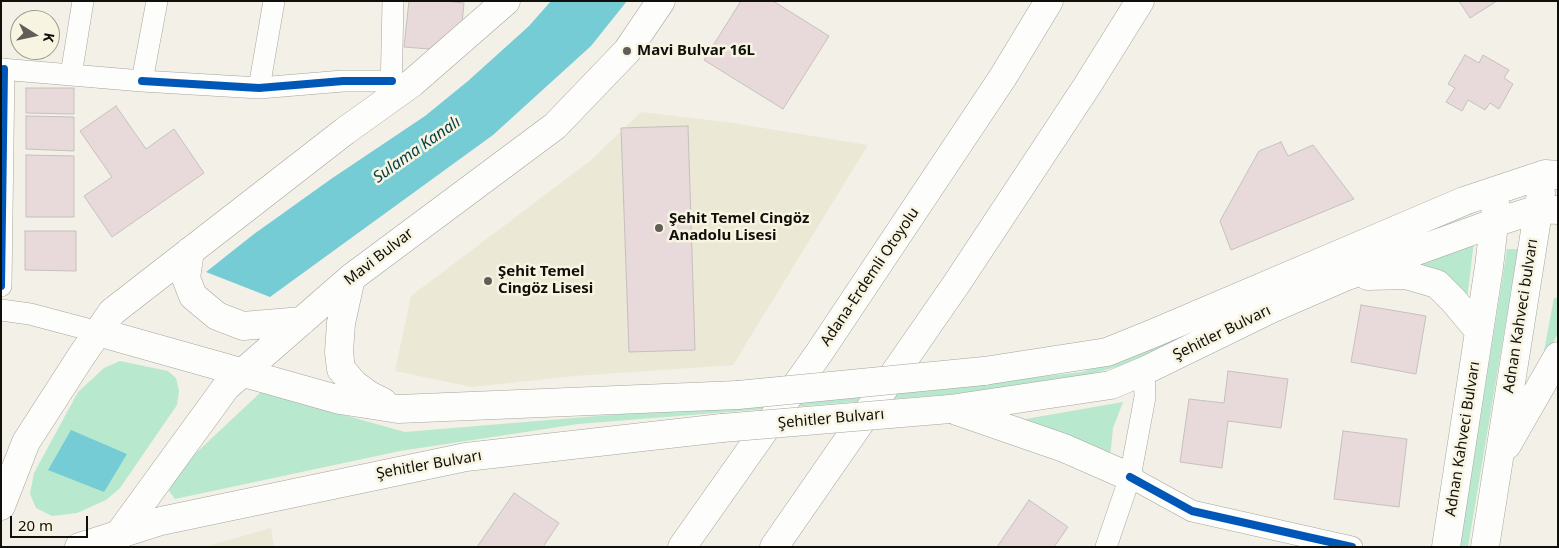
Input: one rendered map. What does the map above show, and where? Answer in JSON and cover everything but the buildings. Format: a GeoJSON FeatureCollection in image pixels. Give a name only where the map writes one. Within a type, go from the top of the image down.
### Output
{"type":"FeatureCollection","features":[{"type":"Feature","properties":{"kind":"main road"},"geometry":{"type":"LineString","coordinates":[[1,506],[26,442],[112,312],[345,131],[392,89],[412,83],[506,1]]}},
{"type":"Feature","properties":{"kind":"main road","name":"Mavi Bulvar"},"geometry":{"type":"LineString","coordinates":[[118,534],[226,387],[351,278],[555,126],[627,50],[661,1]]}},
{"type":"Feature","properties":{"kind":"main road","name":"Adana-Erdemli Otoyolu"},"geometry":{"type":"LineString","coordinates":[[682,547],[825,345],[1003,77],[1049,1]]}},
{"type":"Feature","properties":{"kind":"main road"},"geometry":{"type":"LineString","coordinates":[[774,547],[956,283],[1087,86],[1140,1]]}},
{"type":"Feature","properties":{"kind":"main road","name":"Şehitler Bulvarı"},"geometry":{"type":"LineString","coordinates":[[98,332],[340,400],[398,410],[738,395],[984,371],[1107,352],[1464,200],[1551,174]]}},
{"type":"Feature","properties":{"kind":"main road","name":"Adnan Kahveci bulvarı"},"geometry":{"type":"LineString","coordinates":[[1499,459],[1548,210],[1551,174]]}},
{"type":"Feature","properties":{"kind":"main road"},"geometry":{"type":"LineString","coordinates":[[1479,331],[1500,188]]}},
{"type":"Feature","properties":{"kind":"main road","name":"Şehitler Bulvarı"},"geometry":{"type":"LineString","coordinates":[[79,547],[161,521],[466,457],[722,428],[950,409],[1111,386],[1271,309],[1348,276],[1494,223],[1548,210]]}},
{"type":"Feature","properties":{"kind":"main road"},"geometry":{"type":"LineString","coordinates":[[190,251],[186,278],[193,296],[217,316],[243,326],[302,321]]}},
{"type":"Feature","properties":{"kind":"main road"},"geometry":{"type":"LineString","coordinates":[[1348,276],[1406,275],[1436,284],[1454,300],[1479,331]]}},
{"type":"Feature","properties":{"kind":"main road"},"geometry":{"type":"LineString","coordinates":[[351,278],[341,323],[339,352],[342,368],[354,384],[369,395],[398,410]]}},
{"type":"Feature","properties":{"kind":"main road","name":"Adnan Kahveci Bulvarı"},"geometry":{"type":"LineString","coordinates":[[1446,547],[1479,331]]}},
{"type":"Feature","properties":{"kind":"main road"},"geometry":{"type":"LineString","coordinates":[[1485,547],[1499,459],[1558,356]]}},
{"type":"Feature","properties":{"kind":"main road"},"geometry":{"type":"LineString","coordinates":[[950,409],[1064,448],[1130,477]]}},
{"type":"Feature","properties":{"kind":"street"},"geometry":{"type":"LineString","coordinates":[[71,75],[84,1]]}},
{"type":"Feature","properties":{"kind":"street"},"geometry":{"type":"LineString","coordinates":[[142,80],[156,1]]}},
{"type":"Feature","properties":{"kind":"street"},"geometry":{"type":"LineString","coordinates":[[259,88],[274,1]]}},
{"type":"Feature","properties":{"kind":"street"},"geometry":{"type":"LineString","coordinates":[[1,286],[3,69],[259,88],[343,82],[392,89],[393,1]]}},
{"type":"Feature","properties":{"kind":"street"},"geometry":{"type":"LineString","coordinates":[[1,310],[30,314],[98,332]]}},
{"type":"Feature","properties":{"kind":"street"},"geometry":{"type":"LineString","coordinates":[[1106,547],[1130,477],[1145,397],[1144,371]]}},
{"type":"Feature","properties":{"kind":"street"},"geometry":{"type":"LineString","coordinates":[[1130,477],[1192,511],[1352,547]]}},
{"type":"Feature","properties":{"kind":"shaded area","name":"Şehit Temel Cingöz Anadolu Lisesi"},"geometry":{"type":"Polygon","coordinates":[[[641,112],[726,122],[868,145],[733,365],[575,376],[472,387],[395,371],[411,296],[590,161],[641,112]]]}},
{"type":"Feature","properties":{"kind":"shaded area"},"geometry":{"type":"Polygon","coordinates":[[[271,528],[274,547],[204,547],[271,528]]]}},
{"type":"Feature","properties":{"kind":"green space"},"geometry":{"type":"Polygon","coordinates":[[[1479,211],[1129,363],[1082,377],[955,394],[578,424],[400,451],[175,499],[169,491],[179,469],[261,392],[405,432],[959,386],[1082,372],[1128,356],[1439,222],[1479,211]]]}},
{"type":"Feature","properties":{"kind":"green space"},"geometry":{"type":"Polygon","coordinates":[[[1474,241],[1467,299],[1409,266],[1474,241]]]}},
{"type":"Feature","properties":{"kind":"green space"},"geometry":{"type":"Polygon","coordinates":[[[1507,249],[1518,249],[1468,547],[1460,547],[1507,249]]]}},
{"type":"Feature","properties":{"kind":"green space"},"geometry":{"type":"Polygon","coordinates":[[[1554,298],[1558,298],[1558,333],[1541,367],[1554,298]]]}},
{"type":"Feature","properties":{"kind":"green space"},"geometry":{"type":"Polygon","coordinates":[[[120,361],[168,371],[176,378],[179,391],[177,405],[120,488],[106,500],[77,513],[52,516],[36,508],[30,494],[34,473],[78,392],[104,368],[120,361]]]}},
{"type":"Feature","properties":{"kind":"green space"},"geometry":{"type":"Polygon","coordinates":[[[1123,402],[1113,428],[1110,458],[1014,421],[1123,402]]]}},
{"type":"Feature","properties":{"kind":"water","name":"Sulama Kanalı"},"geometry":{"type":"Polygon","coordinates":[[[551,1],[627,1],[591,46],[493,135],[270,297],[206,272],[254,234],[331,179],[425,116],[468,81],[529,26],[551,1]]]}},
{"type":"Feature","properties":{"kind":"water"},"geometry":{"type":"Polygon","coordinates":[[[71,430],[127,454],[104,492],[48,470],[71,430]]]}},
{"type":"Feature","properties":{"kind":"cycle path"},"geometry":{"type":"LineString","coordinates":[[1,286],[4,69]]}},
{"type":"Feature","properties":{"kind":"cycle path"},"geometry":{"type":"LineString","coordinates":[[142,81],[259,88],[343,81],[392,81]]}},
{"type":"Feature","properties":{"kind":"cycle path"},"geometry":{"type":"LineString","coordinates":[[1130,477],[1192,511],[1352,547]]}},
{"type":"Feature","properties":{"kind":"place","name":"Mavi Bulvar 16L"},"geometry":{"type":"Point","coordinates":[627,51]}},
{"type":"Feature","properties":{"kind":"place","name":"Şehit Temel Cingöz Anadolu Lisesi"},"geometry":{"type":"Point","coordinates":[659,228]}},
{"type":"Feature","properties":{"kind":"place","name":"Şehit Temel Cingöz Lisesi"},"geometry":{"type":"Point","coordinates":[488,281]}}]}
